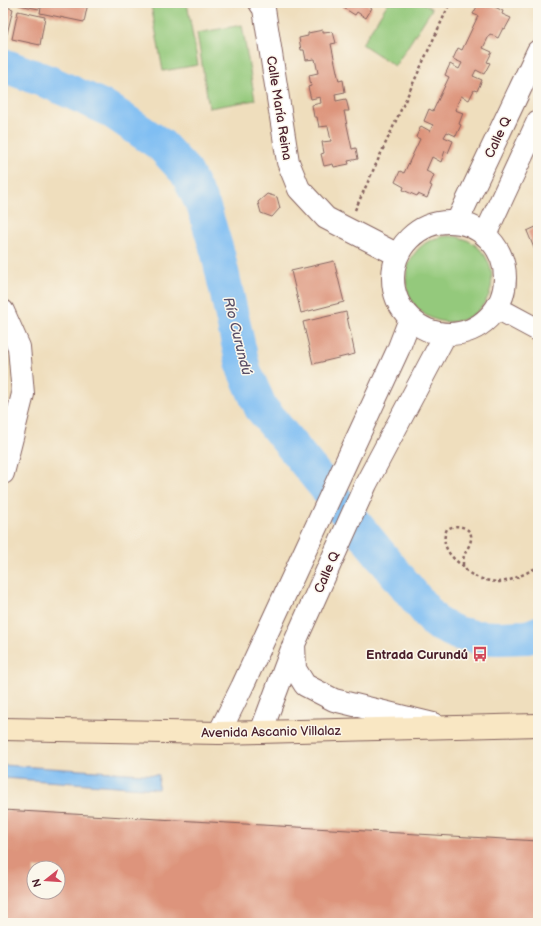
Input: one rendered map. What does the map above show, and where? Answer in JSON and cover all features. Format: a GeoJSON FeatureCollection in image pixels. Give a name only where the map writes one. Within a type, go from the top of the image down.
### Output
{"type":"FeatureCollection","features":[{"type":"Feature","properties":{"kind":"main road","name":"Avenida Ascanio Villalaz"},"geometry":{"type":"LineString","coordinates":[[3,729],[219,733],[538,725]]}},
{"type":"Feature","properties":{"kind":"street","name":"Calle María Reina"},"geometry":{"type":"LineString","coordinates":[[266,5],[288,162],[299,189],[326,218],[398,255]]}},
{"type":"Feature","properties":{"kind":"street","name":"Calle Q"},"geometry":{"type":"LineString","coordinates":[[457,222],[538,52]]}},
{"type":"Feature","properties":{"kind":"street"},"geometry":{"type":"LineString","coordinates":[[485,235],[538,121]]}},
{"type":"Feature","properties":{"kind":"street"},"geometry":{"type":"LineString","coordinates":[[443,222],[457,222],[472,227],[485,235],[496,246],[503,261],[506,277],[504,293],[497,308],[490,318],[480,326],[469,331],[445,335],[432,332],[410,319],[400,305],[394,289],[394,272],[398,255],[406,242],[416,232],[429,225],[443,222]]}},
{"type":"Feature","properties":{"kind":"street"},"geometry":{"type":"LineString","coordinates":[[497,308],[538,330]]}},
{"type":"Feature","properties":{"kind":"street"},"geometry":{"type":"LineString","coordinates":[[3,312],[19,347],[23,394],[3,473]]}},
{"type":"Feature","properties":{"kind":"street"},"geometry":{"type":"LineString","coordinates":[[219,733],[398,350],[410,319]]}},
{"type":"Feature","properties":{"kind":"street","name":"Calle Q"},"geometry":{"type":"LineString","coordinates":[[442,727],[334,700],[305,685],[295,669],[294,644],[366,484],[445,335]]}},
{"type":"Feature","properties":{"kind":"street"},"geometry":{"type":"LineString","coordinates":[[261,732],[294,644]]}},
{"type":"Feature","properties":{"kind":"path"},"geometry":{"type":"LineString","coordinates":[[352,216],[450,3]]}},
{"type":"Feature","properties":{"kind":"path"},"geometry":{"type":"LineString","coordinates":[[463,565],[463,557],[470,545],[470,534],[467,530],[454,526],[447,529],[444,535],[444,543],[458,563],[463,565],[467,571],[480,578],[497,582],[514,579],[538,567]]}},
{"type":"Feature","properties":{"kind":"green space"},"geometry":{"type":"Polygon","coordinates":[[[187,3],[198,65],[163,71],[151,5],[187,3]]]}},
{"type":"Feature","properties":{"kind":"green space"},"geometry":{"type":"Polygon","coordinates":[[[388,3],[423,3],[432,9],[395,66],[362,44],[388,3]]]}},
{"type":"Feature","properties":{"kind":"green space"},"geometry":{"type":"Polygon","coordinates":[[[242,25],[255,100],[209,108],[197,33],[242,25]]]}},
{"type":"Feature","properties":{"kind":"green space"},"geometry":{"type":"Polygon","coordinates":[[[449,236],[465,239],[473,243],[485,255],[489,263],[492,279],[489,295],[485,303],[473,315],[465,319],[449,322],[433,319],[425,315],[413,303],[409,295],[406,279],[409,263],[413,255],[425,243],[433,239],[449,236]]]}},
{"type":"Feature","properties":{"kind":"water"},"geometry":{"type":"Polygon","coordinates":[[[3,765],[159,775],[158,789],[3,778],[3,765]]]}},
{"type":"Feature","properties":{"kind":"building"},"geometry":{"type":"Polygon","coordinates":[[[20,3],[40,3],[39,9],[19,5],[20,3]]]}},
{"type":"Feature","properties":{"kind":"building"},"geometry":{"type":"Polygon","coordinates":[[[42,3],[88,3],[84,22],[40,13],[42,3]]]}},
{"type":"Feature","properties":{"kind":"building"},"geometry":{"type":"Polygon","coordinates":[[[342,3],[370,3],[368,5],[372,8],[366,18],[357,12],[355,15],[342,7],[344,4],[342,3]]]}},
{"type":"Feature","properties":{"kind":"building"},"geometry":{"type":"Polygon","coordinates":[[[479,3],[488,7],[489,4],[503,11],[502,14],[511,18],[505,29],[503,28],[498,38],[490,34],[483,48],[492,52],[487,62],[490,63],[484,74],[476,70],[473,76],[482,80],[477,91],[474,90],[469,100],[461,96],[455,110],[463,113],[459,124],[461,125],[456,136],[447,132],[444,137],[453,141],[448,153],[445,151],[441,162],[432,157],[426,171],[434,175],[430,185],[432,186],[427,198],[418,194],[417,196],[403,190],[404,187],[395,182],[400,171],[404,173],[420,139],[416,137],[421,126],[430,131],[433,125],[424,121],[429,109],[433,111],[449,77],[445,75],[450,64],[459,69],[462,63],[453,59],[458,48],[462,50],[478,16],[473,14],[479,3]]]}},
{"type":"Feature","properties":{"kind":"building"},"geometry":{"type":"Polygon","coordinates":[[[3,6],[13,9],[7,34],[3,33],[3,6]]]}},
{"type":"Feature","properties":{"kind":"building"},"geometry":{"type":"Polygon","coordinates":[[[18,11],[45,17],[40,45],[12,39],[18,11]]]}},
{"type":"Feature","properties":{"kind":"building"},"geometry":{"type":"Polygon","coordinates":[[[323,30],[323,33],[333,32],[336,43],[331,44],[339,81],[343,80],[345,92],[335,94],[336,101],[346,99],[349,111],[344,111],[352,149],[356,148],[358,159],[348,161],[349,164],[334,167],[333,164],[324,166],[321,154],[324,153],[322,142],[331,141],[328,126],[319,127],[317,117],[314,117],[312,105],[321,103],[320,97],[311,99],[308,87],[311,86],[309,75],[318,73],[315,59],[306,60],[304,50],[301,50],[299,38],[308,36],[308,33],[323,30]]]}},
{"type":"Feature","properties":{"kind":"building"},"geometry":{"type":"Polygon","coordinates":[[[267,194],[277,197],[280,208],[272,217],[261,213],[258,202],[267,194]]]}},
{"type":"Feature","properties":{"kind":"building"},"geometry":{"type":"Polygon","coordinates":[[[538,226],[538,252],[536,253],[527,231],[538,226]]]}},
{"type":"Feature","properties":{"kind":"building"},"geometry":{"type":"Polygon","coordinates":[[[334,261],[344,302],[301,313],[291,271],[334,261]]]}},
{"type":"Feature","properties":{"kind":"building"},"geometry":{"type":"Polygon","coordinates":[[[346,312],[355,354],[313,364],[303,322],[346,312]]]}},
{"type":"Feature","properties":{"kind":"building"},"geometry":{"type":"Polygon","coordinates":[[[3,810],[538,841],[538,923],[3,923],[3,810]]]}},
{"type":"Feature","properties":{"kind":"waterway","name":"Río Curundú"},"geometry":{"type":"LineString","coordinates":[[3,65],[51,83],[108,109],[161,145],[186,172],[204,208],[218,254],[244,370],[261,408],[436,623],[457,633],[475,637],[528,637],[538,633]]}},
{"type":"Feature","properties":{"kind":"place","name":"Entrada Curundú"},"geometry":{"type":"Point","coordinates":[480,654]}}]}
